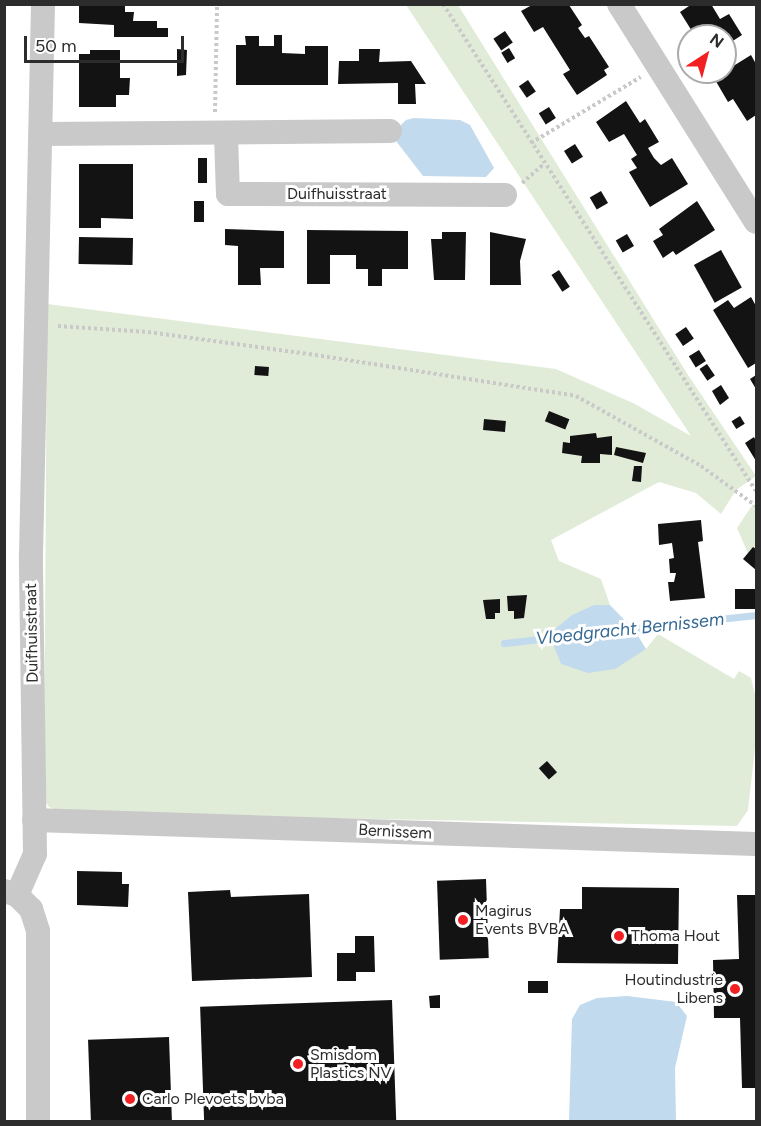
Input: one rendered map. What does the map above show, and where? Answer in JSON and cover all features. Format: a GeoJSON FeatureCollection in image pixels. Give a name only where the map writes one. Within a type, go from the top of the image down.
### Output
{"type":"FeatureCollection","features":[{"type":"Feature","properties":{"kind":"street","name":"Duifhuisstraat"},"geometry":{"type":"LineString","coordinates":[[38,1122],[38,932],[31,909],[11,893],[35,854],[31,555],[43,134],[43,4]]}},
{"type":"Feature","properties":{"kind":"street"},"geometry":{"type":"LineString","coordinates":[[619,4],[756,222]]}},
{"type":"Feature","properties":{"kind":"street"},"geometry":{"type":"LineString","coordinates":[[43,134],[221,135],[390,131]]}},
{"type":"Feature","properties":{"kind":"street","name":"Duifhuisstraat"},"geometry":{"type":"LineString","coordinates":[[221,135],[228,194],[505,195]]}},
{"type":"Feature","properties":{"kind":"street","name":"Bernissem"},"geometry":{"type":"LineString","coordinates":[[34,820],[756,844]]}},
{"type":"Feature","properties":{"kind":"path"},"geometry":{"type":"LineString","coordinates":[[217,4],[221,135]]}},
{"type":"Feature","properties":{"kind":"path"},"geometry":{"type":"LineString","coordinates":[[443,4],[756,492]]}},
{"type":"Feature","properties":{"kind":"path"},"geometry":{"type":"LineString","coordinates":[[531,143],[657,67]]}},
{"type":"Feature","properties":{"kind":"path"},"geometry":{"type":"LineString","coordinates":[[505,195],[544,164]]}},
{"type":"Feature","properties":{"kind":"path"},"geometry":{"type":"LineString","coordinates":[[36,324],[148,332],[471,376],[576,396],[700,466],[756,506]]}},
{"type":"Feature","properties":{"kind":"green space"},"geometry":{"type":"Polygon","coordinates":[[[406,5],[458,5],[688,375],[756,476],[736,490],[721,514],[696,493],[659,482],[551,540],[559,561],[601,579],[610,605],[594,605],[646,649],[658,634],[734,679],[739,671],[751,678],[756,699],[756,739],[748,810],[737,826],[65,813],[49,807],[44,799],[47,304],[556,369],[635,404],[691,436],[406,5]]]}},
{"type":"Feature","properties":{"kind":"green space"},"geometry":{"type":"Polygon","coordinates":[[[753,504],[756,509],[756,572],[737,528],[753,504]]]}},
{"type":"Feature","properties":{"kind":"water"},"geometry":{"type":"Polygon","coordinates":[[[414,118],[460,120],[470,125],[494,168],[486,177],[423,176],[396,141],[397,129],[406,120],[414,118]]]}},
{"type":"Feature","properties":{"kind":"water"},"geometry":{"type":"Polygon","coordinates":[[[594,605],[610,605],[635,631],[646,649],[615,669],[588,673],[561,664],[549,634],[572,615],[594,605]]]}},
{"type":"Feature","properties":{"kind":"water"},"geometry":{"type":"Polygon","coordinates":[[[627,996],[676,1002],[687,1016],[675,1068],[676,1121],[569,1121],[572,1019],[580,1005],[597,998],[627,996]]]}},
{"type":"Feature","properties":{"kind":"building"},"geometry":{"type":"Polygon","coordinates":[[[79,4],[125,4],[125,12],[134,12],[133,21],[157,21],[157,28],[168,28],[168,37],[114,37],[114,25],[79,23],[79,4]]]}},
{"type":"Feature","properties":{"kind":"building"},"geometry":{"type":"Polygon","coordinates":[[[692,4],[711,4],[720,19],[729,14],[735,24],[688,24],[680,12],[692,4]]]}},
{"type":"Feature","properties":{"kind":"building"},"geometry":{"type":"Polygon","coordinates":[[[532,5],[569,5],[582,25],[578,28],[585,38],[589,36],[609,67],[604,70],[607,75],[577,95],[563,74],[570,70],[543,27],[534,32],[521,11],[532,5]]]}},
{"type":"Feature","properties":{"kind":"building"},"geometry":{"type":"Polygon","coordinates":[[[737,27],[742,35],[737,38],[737,27]]]}},
{"type":"Feature","properties":{"kind":"building"},"geometry":{"type":"Polygon","coordinates":[[[505,31],[513,43],[501,50],[493,39],[505,31]]]}},
{"type":"Feature","properties":{"kind":"building"},"geometry":{"type":"Polygon","coordinates":[[[274,35],[282,35],[282,53],[305,54],[305,46],[328,46],[328,85],[236,85],[236,45],[246,45],[245,36],[259,36],[259,46],[274,46],[274,35]]]}},
{"type":"Feature","properties":{"kind":"building"},"geometry":{"type":"Polygon","coordinates":[[[509,48],[515,58],[507,63],[501,53],[509,48]]]}},
{"type":"Feature","properties":{"kind":"building"},"geometry":{"type":"Polygon","coordinates":[[[177,49],[187,50],[186,75],[177,76],[177,49]]]}},
{"type":"Feature","properties":{"kind":"building"},"geometry":{"type":"Polygon","coordinates":[[[359,49],[380,49],[379,62],[411,61],[426,84],[415,84],[416,104],[398,104],[398,83],[338,84],[339,61],[359,61],[359,49]]]}},
{"type":"Feature","properties":{"kind":"building"},"geometry":{"type":"Polygon","coordinates":[[[90,50],[120,50],[120,78],[130,78],[129,95],[116,95],[116,107],[79,107],[79,54],[90,54],[90,50]]]}},
{"type":"Feature","properties":{"kind":"building"},"geometry":{"type":"Polygon","coordinates":[[[751,55],[756,64],[756,115],[747,121],[733,99],[728,102],[718,84],[737,84],[737,64],[751,55]]]}},
{"type":"Feature","properties":{"kind":"building"},"geometry":{"type":"Polygon","coordinates":[[[528,80],[536,92],[527,98],[519,86],[528,80]]]}},
{"type":"Feature","properties":{"kind":"building"},"geometry":{"type":"Polygon","coordinates":[[[626,101],[640,123],[645,119],[659,142],[648,148],[654,158],[661,165],[672,158],[688,184],[650,207],[629,172],[637,168],[631,159],[637,155],[624,134],[609,142],[596,122],[626,101]]]}},
{"type":"Feature","properties":{"kind":"building"},"geometry":{"type":"Polygon","coordinates":[[[549,107],[556,118],[546,124],[539,113],[549,107]]]}},
{"type":"Feature","properties":{"kind":"building"},"geometry":{"type":"Polygon","coordinates":[[[575,144],[583,157],[572,164],[564,151],[575,144]]]}},
{"type":"Feature","properties":{"kind":"building"},"geometry":{"type":"Polygon","coordinates":[[[198,158],[207,158],[207,183],[198,183],[198,158]]]}},
{"type":"Feature","properties":{"kind":"building"},"geometry":{"type":"Polygon","coordinates":[[[79,164],[133,164],[133,219],[101,218],[101,228],[79,228],[79,164]]]}},
{"type":"Feature","properties":{"kind":"building"},"geometry":{"type":"Polygon","coordinates":[[[601,191],[608,203],[597,210],[590,198],[601,191]]]}},
{"type":"Feature","properties":{"kind":"building"},"geometry":{"type":"Polygon","coordinates":[[[194,201],[204,201],[204,222],[194,222],[194,201]]]}},
{"type":"Feature","properties":{"kind":"building"},"geometry":{"type":"Polygon","coordinates":[[[697,201],[715,230],[676,255],[673,251],[663,258],[653,241],[663,235],[659,229],[697,201]]]}},
{"type":"Feature","properties":{"kind":"building"},"geometry":{"type":"Polygon","coordinates":[[[225,229],[284,231],[284,268],[260,268],[261,285],[238,285],[238,246],[225,245],[225,229]]]}},
{"type":"Feature","properties":{"kind":"building"},"geometry":{"type":"Polygon","coordinates":[[[307,230],[408,231],[408,269],[382,269],[382,286],[368,286],[368,269],[356,269],[356,255],[330,255],[330,284],[307,284],[307,230]]]}},
{"type":"Feature","properties":{"kind":"building"},"geometry":{"type":"Polygon","coordinates":[[[442,232],[466,232],[465,280],[434,280],[431,239],[442,239],[442,232]]]}},
{"type":"Feature","properties":{"kind":"building"},"geometry":{"type":"Polygon","coordinates":[[[490,232],[526,239],[520,261],[521,285],[490,285],[490,232]]]}},
{"type":"Feature","properties":{"kind":"building"},"geometry":{"type":"Polygon","coordinates":[[[627,234],[634,246],[623,253],[616,240],[627,234]]]}},
{"type":"Feature","properties":{"kind":"building"},"geometry":{"type":"Polygon","coordinates":[[[79,237],[133,238],[133,265],[79,264],[79,237]]]}},
{"type":"Feature","properties":{"kind":"building"},"geometry":{"type":"Polygon","coordinates":[[[721,250],[742,288],[715,303],[694,265],[721,250]]]}},
{"type":"Feature","properties":{"kind":"building"},"geometry":{"type":"Polygon","coordinates":[[[559,270],[570,287],[562,292],[551,275],[559,270]]]}},
{"type":"Feature","properties":{"kind":"building"},"geometry":{"type":"Polygon","coordinates":[[[751,297],[756,306],[756,363],[748,368],[713,310],[728,300],[734,308],[751,297]]]}},
{"type":"Feature","properties":{"kind":"building"},"geometry":{"type":"Polygon","coordinates":[[[686,327],[694,339],[683,346],[675,334],[686,327]]]}},
{"type":"Feature","properties":{"kind":"building"},"geometry":{"type":"Polygon","coordinates":[[[699,350],[706,361],[696,367],[689,356],[699,350]]]}},
{"type":"Feature","properties":{"kind":"building"},"geometry":{"type":"Polygon","coordinates":[[[707,364],[715,376],[707,381],[700,369],[707,364]]]}},
{"type":"Feature","properties":{"kind":"building"},"geometry":{"type":"Polygon","coordinates":[[[255,366],[269,367],[268,376],[254,375],[255,366]]]}},
{"type":"Feature","properties":{"kind":"building"},"geometry":{"type":"Polygon","coordinates":[[[756,375],[756,389],[750,379],[756,375]]]}},
{"type":"Feature","properties":{"kind":"building"},"geometry":{"type":"Polygon","coordinates":[[[721,385],[729,398],[720,405],[712,391],[721,385]]]}},
{"type":"Feature","properties":{"kind":"building"},"geometry":{"type":"Polygon","coordinates":[[[549,411],[569,419],[565,429],[545,421],[549,411]]]}},
{"type":"Feature","properties":{"kind":"building"},"geometry":{"type":"Polygon","coordinates":[[[740,416],[745,424],[736,429],[732,421],[740,416]]]}},
{"type":"Feature","properties":{"kind":"building"},"geometry":{"type":"Polygon","coordinates":[[[484,419],[506,421],[505,432],[483,430],[484,419]]]}},
{"type":"Feature","properties":{"kind":"building"},"geometry":{"type":"Polygon","coordinates":[[[596,433],[597,438],[612,436],[612,455],[600,454],[600,463],[581,463],[582,456],[562,453],[563,442],[570,443],[570,436],[596,433]]]}},
{"type":"Feature","properties":{"kind":"building"},"geometry":{"type":"Polygon","coordinates":[[[754,437],[756,441],[756,461],[745,443],[754,437]]]}},
{"type":"Feature","properties":{"kind":"building"},"geometry":{"type":"Polygon","coordinates":[[[616,447],[646,453],[643,463],[614,455],[616,447]]]}},
{"type":"Feature","properties":{"kind":"building"},"geometry":{"type":"Polygon","coordinates":[[[634,466],[642,466],[641,482],[632,481],[634,466]]]}},
{"type":"Feature","properties":{"kind":"building"},"geometry":{"type":"Polygon","coordinates":[[[701,520],[703,541],[698,542],[705,598],[670,601],[668,582],[674,582],[676,573],[670,573],[669,559],[674,558],[672,543],[659,545],[658,524],[701,520]]]}},
{"type":"Feature","properties":{"kind":"building"},"geometry":{"type":"Polygon","coordinates":[[[753,547],[756,549],[756,570],[743,559],[753,547]]]}},
{"type":"Feature","properties":{"kind":"building"},"geometry":{"type":"Polygon","coordinates":[[[735,589],[756,589],[756,609],[735,609],[735,589]]]}},
{"type":"Feature","properties":{"kind":"building"},"geometry":{"type":"Polygon","coordinates":[[[527,595],[524,618],[514,619],[514,611],[508,611],[507,596],[527,595]]]}},
{"type":"Feature","properties":{"kind":"building"},"geometry":{"type":"Polygon","coordinates":[[[500,599],[500,613],[495,613],[495,619],[486,619],[483,600],[500,599]]]}},
{"type":"Feature","properties":{"kind":"building"},"geometry":{"type":"Polygon","coordinates":[[[547,761],[557,772],[549,780],[539,768],[547,761]]]}},
{"type":"Feature","properties":{"kind":"building"},"geometry":{"type":"Polygon","coordinates":[[[77,871],[122,872],[122,884],[129,884],[128,907],[77,905],[77,871]]]}},
{"type":"Feature","properties":{"kind":"building","name":"Magirus Events BVBA"},"geometry":{"type":"Polygon","coordinates":[[[486,879],[489,958],[440,960],[437,881],[486,879]]]}},
{"type":"Feature","properties":{"kind":"building","name":"Thoma Hout"},"geometry":{"type":"Polygon","coordinates":[[[582,887],[679,888],[678,964],[557,963],[560,909],[582,909],[582,887]]]}},
{"type":"Feature","properties":{"kind":"building"},"geometry":{"type":"Polygon","coordinates":[[[230,890],[231,897],[309,894],[312,977],[192,981],[188,892],[230,890]]]}},
{"type":"Feature","properties":{"kind":"building","name":"Houtindustrie Libens"},"geometry":{"type":"Polygon","coordinates":[[[737,895],[756,895],[756,1088],[742,1088],[740,1018],[714,1018],[713,960],[739,959],[737,895]]]}},
{"type":"Feature","properties":{"kind":"building"},"geometry":{"type":"Polygon","coordinates":[[[355,936],[374,936],[375,972],[356,972],[356,981],[337,981],[337,953],[355,953],[355,936]]]}},
{"type":"Feature","properties":{"kind":"building"},"geometry":{"type":"Polygon","coordinates":[[[528,981],[548,981],[548,993],[528,993],[528,981]]]}},
{"type":"Feature","properties":{"kind":"building"},"geometry":{"type":"Polygon","coordinates":[[[440,995],[440,1008],[430,1008],[429,996],[440,995]]]}},
{"type":"Feature","properties":{"kind":"building","name":"Smisdom Plastics NV"},"geometry":{"type":"Polygon","coordinates":[[[392,1000],[396,1122],[204,1122],[200,1007],[392,1000]]]}},
{"type":"Feature","properties":{"kind":"building","name":"Carlo Plevoets bvba"},"geometry":{"type":"Polygon","coordinates":[[[169,1037],[172,1122],[91,1122],[88,1040],[169,1037]]]}},
{"type":"Feature","properties":{"kind":"waterway","name":"Vloedgracht Bernissem"},"geometry":{"type":"LineString","coordinates":[[626,629],[756,615]]}},
{"type":"Feature","properties":{"kind":"waterway","name":"Vloedgracht Bernissem"},"geometry":{"type":"LineString","coordinates":[[504,643],[559,637]]}},
{"type":"Feature","properties":{"kind":"place","name":"Magirus Events BVBA"},"geometry":{"type":"Point","coordinates":[463,920]}},
{"type":"Feature","properties":{"kind":"place","name":"Thoma Hout"},"geometry":{"type":"Point","coordinates":[619,936]}},
{"type":"Feature","properties":{"kind":"place","name":"Houtindustrie Libens"},"geometry":{"type":"Point","coordinates":[735,989]}},
{"type":"Feature","properties":{"kind":"place","name":"Smisdom Plastics NV"},"geometry":{"type":"Point","coordinates":[298,1064]}},
{"type":"Feature","properties":{"kind":"place","name":"Carlo Plevoets bvba"},"geometry":{"type":"Point","coordinates":[130,1099]}}]}
